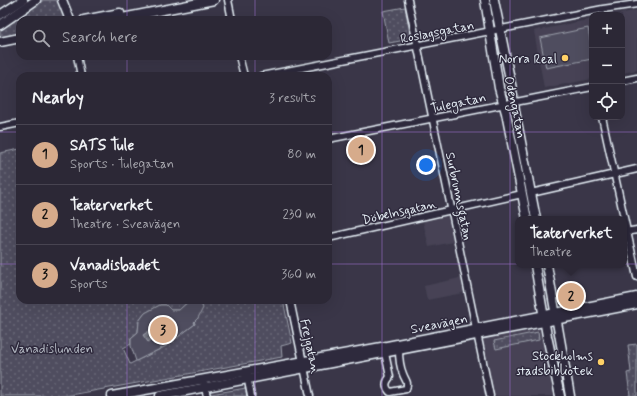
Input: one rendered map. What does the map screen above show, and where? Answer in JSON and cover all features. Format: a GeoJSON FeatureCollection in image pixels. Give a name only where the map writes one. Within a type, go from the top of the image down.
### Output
{"type":"FeatureCollection","features":[{"type":"Feature","properties":{"kind":"main road"},"geometry":{"type":"LineString","coordinates":[[0,15],[12,3],[23,0]]}},
{"type":"Feature","properties":{"kind":"main road"},"geometry":{"type":"LineString","coordinates":[[0,25],[36,0]]}},
{"type":"Feature","properties":{"kind":"main road"},"geometry":{"type":"LineString","coordinates":[[62,0],[68,13]]}},
{"type":"Feature","properties":{"kind":"main road"},"geometry":{"type":"LineString","coordinates":[[104,16],[186,0]]}},
{"type":"Feature","properties":{"kind":"main road"},"geometry":{"type":"LineString","coordinates":[[132,16],[214,0]]}},
{"type":"Feature","properties":{"kind":"main road","name":"Odengatan"},"geometry":{"type":"LineString","coordinates":[[485,0],[494,61],[503,104],[526,193],[535,216]]}},
{"type":"Feature","properties":{"kind":"main road","name":"Odengatan"},"geometry":{"type":"LineString","coordinates":[[494,0],[511,81],[526,193],[527,216]]}},
{"type":"Feature","properties":{"kind":"main road"},"geometry":{"type":"LineString","coordinates":[[0,42],[16,39]]}},
{"type":"Feature","properties":{"kind":"main road"},"geometry":{"type":"LineString","coordinates":[[536,268],[560,396]]}},
{"type":"Feature","properties":{"kind":"main road"},"geometry":{"type":"LineString","coordinates":[[548,268],[570,396]]}},
{"type":"Feature","properties":{"kind":"main road","name":"Sveavägen"},"geometry":{"type":"LineString","coordinates":[[556,316],[637,297]]}},
{"type":"Feature","properties":{"kind":"main road","name":"Sveavägen"},"geometry":{"type":"LineString","coordinates":[[112,396],[204,383],[544,318],[637,304]]}},
{"type":"Feature","properties":{"kind":"main road","name":"Sveavägen"},"geometry":{"type":"LineString","coordinates":[[304,365],[385,353],[476,332]]}},
{"type":"Feature","properties":{"kind":"main road","name":"Sveavägen"},"geometry":{"type":"LineString","coordinates":[[160,396],[204,383]]}},
{"type":"Feature","properties":{"kind":"street"},"geometry":{"type":"LineString","coordinates":[[228,0],[231,16]]}},
{"type":"Feature","properties":{"kind":"street","name":"Surbrunnsgatan"},"geometry":{"type":"LineString","coordinates":[[408,0],[490,396]]}},
{"type":"Feature","properties":{"kind":"street","name":"Roslagsgatan"},"geometry":{"type":"LineString","coordinates":[[282,72],[500,30],[630,0]]}},
{"type":"Feature","properties":{"kind":"street","name":"Roslagsgatan"},"geometry":{"type":"LineString","coordinates":[[613,5],[637,4]]}},
{"type":"Feature","properties":{"kind":"street"},"geometry":{"type":"LineString","coordinates":[[78,60],[80,72]]}},
{"type":"Feature","properties":{"kind":"street"},"geometry":{"type":"LineString","coordinates":[[241,60],[243,72]]}},
{"type":"Feature","properties":{"kind":"street"},"geometry":{"type":"LineString","coordinates":[[625,80],[637,78]]}},
{"type":"Feature","properties":{"kind":"street","name":"Tulegatan"},"geometry":{"type":"LineString","coordinates":[[332,138],[589,88]]}},
{"type":"Feature","properties":{"kind":"street"},"geometry":{"type":"LineString","coordinates":[[603,120],[623,216]]}},
{"type":"Feature","properties":{"kind":"street"},"geometry":{"type":"LineString","coordinates":[[0,127],[16,125]]}},
{"type":"Feature","properties":{"kind":"street","name":"Döbelnsgatan"},"geometry":{"type":"LineString","coordinates":[[332,237],[637,169]]}},
{"type":"Feature","properties":{"kind":"street"},"geometry":{"type":"LineString","coordinates":[[627,232],[637,230]]}},
{"type":"Feature","properties":{"kind":"street"},"geometry":{"type":"LineString","coordinates":[[627,236],[637,277]]}},
{"type":"Feature","properties":{"kind":"street","name":"Frejgatan"},"geometry":{"type":"LineString","coordinates":[[291,304],[310,396]]}},
{"type":"Feature","properties":{"kind":"street","name":"Sveavägen"},"geometry":{"type":"LineString","coordinates":[[385,353],[390,377],[386,382],[386,388],[390,392],[406,389],[407,380],[403,375],[399,350]]}},
{"type":"Feature","properties":{"kind":"street"},"geometry":{"type":"LineString","coordinates":[[247,375],[251,396]]}},
{"type":"Feature","properties":{"kind":"street"},"geometry":{"type":"LineString","coordinates":[[204,383],[207,396]]}},
{"type":"Feature","properties":{"kind":"shaded area"},"geometry":{"type":"Polygon","coordinates":[[[637,10],[637,70],[625,72],[625,48],[625,13],[637,10]]]}},
{"type":"Feature","properties":{"kind":"shaded area","name":"Norra Real"},"geometry":{"type":"Polygon","coordinates":[[[589,20],[589,80],[544,88],[534,31],[540,29],[542,31],[544,29],[589,20]]]}},
{"type":"Feature","properties":{"kind":"shaded area"},"geometry":{"type":"Polygon","coordinates":[[[451,211],[457,241],[429,247],[422,217],[451,211]]]}},
{"type":"Feature","properties":{"kind":"shaded area"},"geometry":{"type":"Polygon","coordinates":[[[464,277],[468,292],[427,300],[424,286],[464,277]]]}},
{"type":"Feature","properties":{"kind":"shaded area"},"geometry":{"type":"Polygon","coordinates":[[[538,327],[543,332],[558,396],[490,396],[477,333],[538,327]]]}},
{"type":"Feature","properties":{"kind":"green space"},"geometry":{"type":"Polygon","coordinates":[[[43,0],[58,0],[61,5],[63,16],[19,16],[43,0]]]}},
{"type":"Feature","properties":{"kind":"green space"},"geometry":{"type":"Polygon","coordinates":[[[405,7],[411,39],[389,43],[383,11],[405,7]]]}},
{"type":"Feature","properties":{"kind":"green space"},"geometry":{"type":"Polygon","coordinates":[[[16,18],[16,35],[0,38],[0,29],[16,18]]]}},
{"type":"Feature","properties":{"kind":"green space"},"geometry":{"type":"Polygon","coordinates":[[[588,28],[589,60],[546,68],[540,38],[588,28]]]}},
{"type":"Feature","properties":{"kind":"green space","name":"Vanadislunden"},"geometry":{"type":"Polygon","coordinates":[[[16,150],[16,304],[186,304],[179,310],[171,310],[166,305],[160,305],[145,313],[139,321],[138,332],[131,338],[131,344],[123,348],[130,364],[166,346],[195,324],[194,322],[201,304],[284,304],[292,343],[281,346],[282,357],[65,396],[0,396],[0,153],[16,150]]]}},
{"type":"Feature","properties":{"kind":"green space"},"geometry":{"type":"Polygon","coordinates":[[[186,304],[201,304],[203,308],[198,318],[194,322],[195,324],[166,346],[136,361],[131,346],[131,338],[138,332],[139,321],[145,313],[160,305],[166,305],[171,310],[179,310],[186,304]]]}},
{"type":"Feature","properties":{"kind":"green space"},"geometry":{"type":"Polygon","coordinates":[[[538,332],[539,340],[496,349],[494,341],[538,332]]]}},
{"type":"Feature","properties":{"kind":"green space"},"geometry":{"type":"Polygon","coordinates":[[[637,344],[637,396],[628,396],[630,395],[627,373],[631,372],[628,345],[637,344]]]}},
{"type":"Feature","properties":{"kind":"green space"},"geometry":{"type":"Polygon","coordinates":[[[246,388],[247,396],[211,396],[211,394],[246,388]]]}},
{"type":"Feature","properties":{"kind":"water"},"geometry":{"type":"Polygon","coordinates":[[[169,318],[174,325],[148,342],[143,335],[169,318]]]}},
{"type":"Feature","properties":{"kind":"place","name":"Norra Real"},"geometry":{"type":"Point","coordinates":[565,58]}},
{"type":"Feature","properties":{"kind":"place","name":"SATS Tule"},"geometry":{"type":"Point","coordinates":[361,150]}},
{"type":"Feature","properties":{"kind":"place","name":"Teaterverket"},"geometry":{"type":"Point","coordinates":[571,296]}},
{"type":"Feature","properties":{"kind":"place","name":"Vanadisbadet"},"geometry":{"type":"Point","coordinates":[163,330]}},
{"type":"Feature","properties":{"kind":"place","name":"Stockholms stadsbibliotek"},"geometry":{"type":"Point","coordinates":[601,362]}}]}
